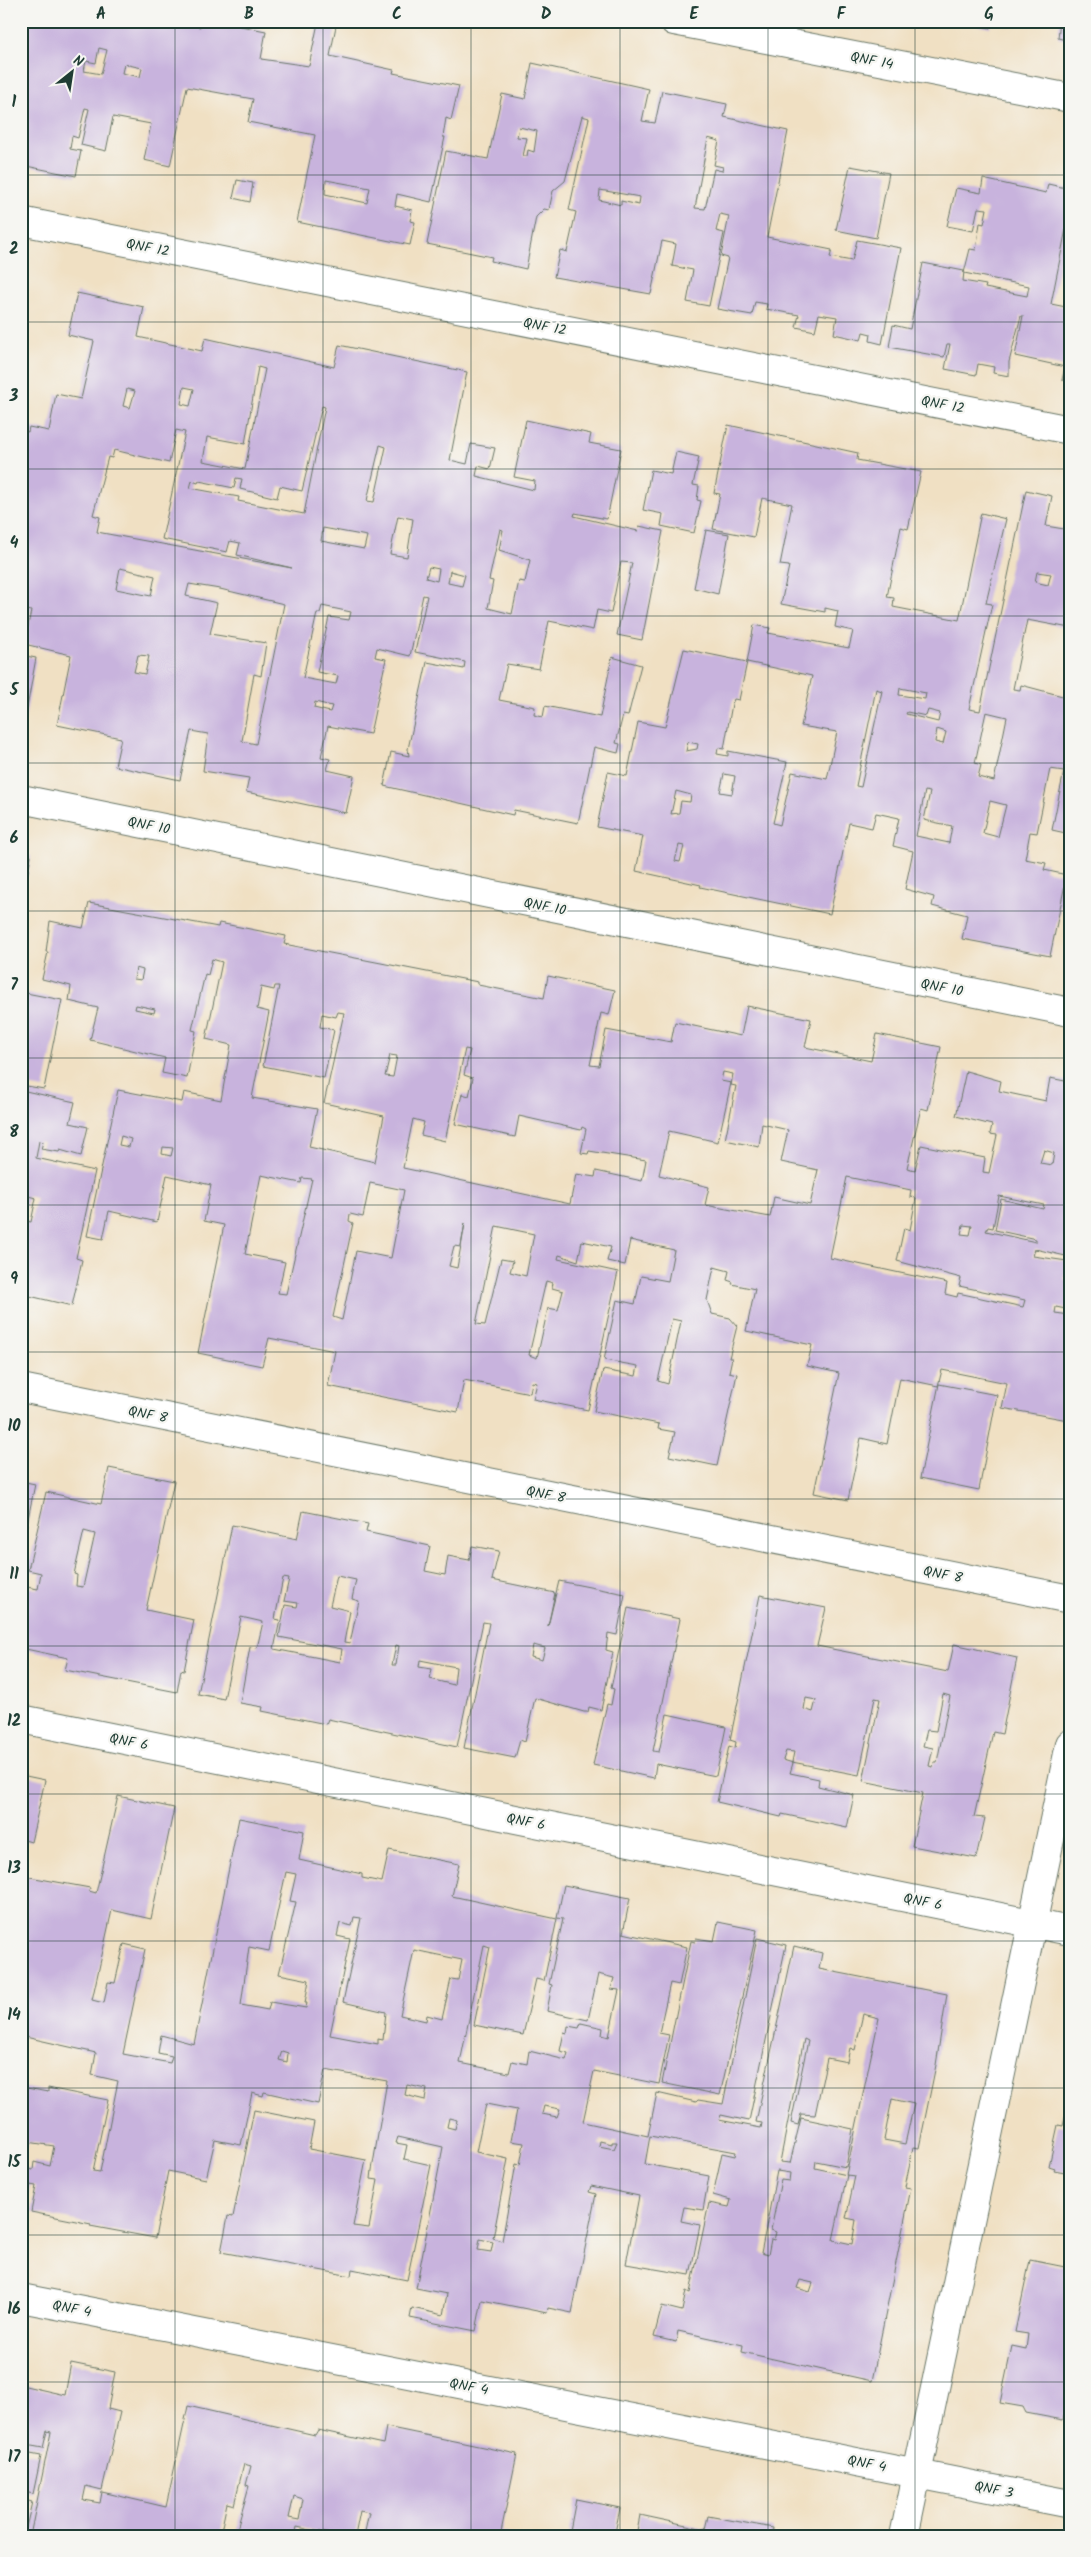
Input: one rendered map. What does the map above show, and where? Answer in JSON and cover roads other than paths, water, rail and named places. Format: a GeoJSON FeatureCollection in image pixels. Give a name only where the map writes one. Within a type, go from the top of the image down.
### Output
{"type":"FeatureCollection","features":[{"type":"Feature","properties":{"kind":"street","name":"QNF 14"},"geometry":{"type":"LineString","coordinates":[[674,21],[1070,98]]}},
{"type":"Feature","properties":{"kind":"street","name":"QNF 12"},"geometry":{"type":"LineString","coordinates":[[21,221],[1070,430]]}},
{"type":"Feature","properties":{"kind":"street","name":"QNF 10"},"geometry":{"type":"LineString","coordinates":[[21,799],[1070,1012]]}},
{"type":"Feature","properties":{"kind":"street","name":"QNF 8"},"geometry":{"type":"LineString","coordinates":[[21,1388],[1070,1599]]}},
{"type":"Feature","properties":{"kind":"street","name":"QNF 6"},"geometry":{"type":"LineString","coordinates":[[21,1719],[1070,1931]]}},
{"type":"Feature","properties":{"kind":"street"},"geometry":{"type":"LineString","coordinates":[[904,2536],[1070,1744]]}},
{"type":"Feature","properties":{"kind":"street","name":"QNF 4"},"geometry":{"type":"LineString","coordinates":[[21,2298],[918,2473]]}},
{"type":"Feature","properties":{"kind":"street","name":"QNF 3"},"geometry":{"type":"LineString","coordinates":[[918,2473],[1070,2504]]}}]}
